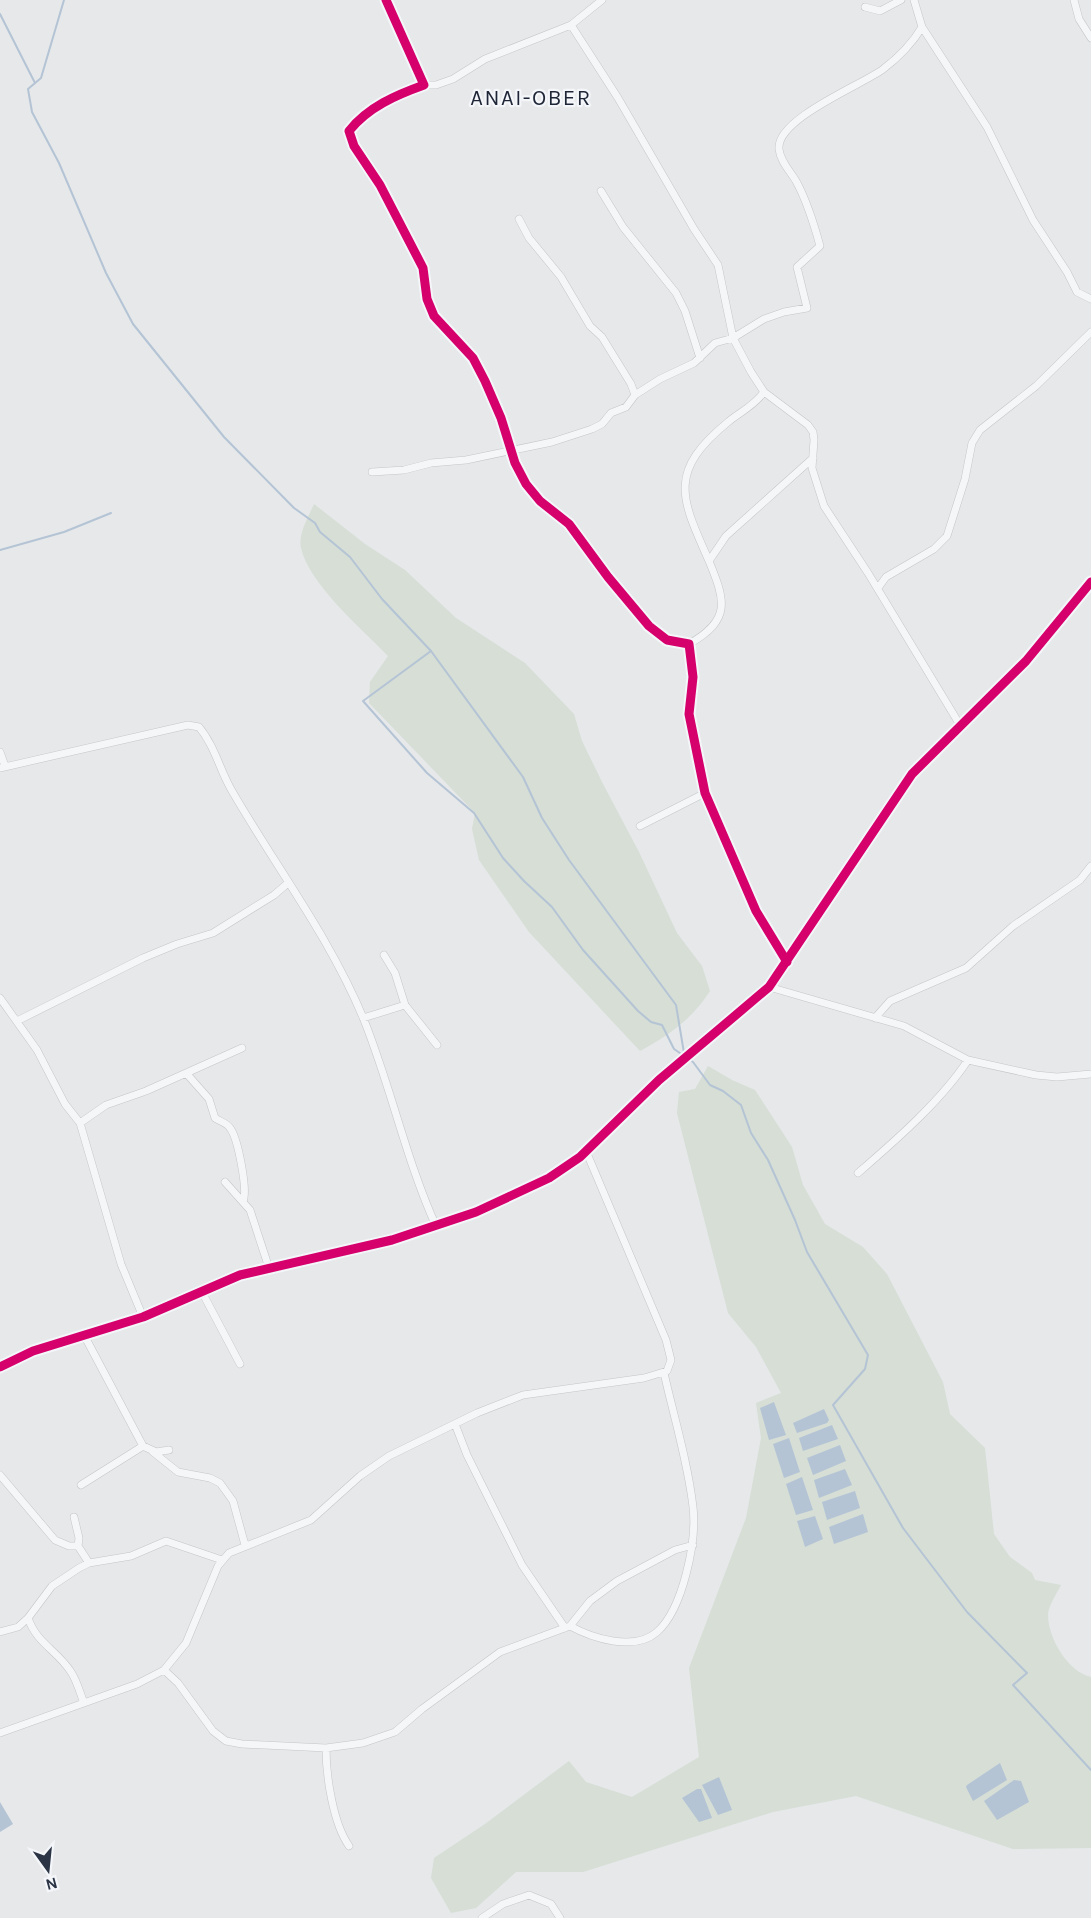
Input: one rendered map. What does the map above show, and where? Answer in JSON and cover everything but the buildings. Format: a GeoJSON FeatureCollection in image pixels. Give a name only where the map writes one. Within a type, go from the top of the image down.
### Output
{"type":"FeatureCollection","features":[{"type":"Feature","properties":{"kind":"street"},"geometry":{"type":"LineString","coordinates":[[386,0],[424,85]]}},
{"type":"Feature","properties":{"kind":"street"},"geometry":{"type":"LineString","coordinates":[[602,0],[571,25],[485,59],[453,79],[436,85],[424,85],[393,97],[374,108],[356,123],[349,131],[350,138],[380,185],[423,268],[430,309],[473,358],[496,407],[515,464],[526,484],[540,501],[569,524],[642,618],[667,640],[690,644],[718,621],[722,612],[719,589],[687,510],[683,484],[699,451],[716,433],[764,392]]}},
{"type":"Feature","properties":{"kind":"street"},"geometry":{"type":"LineString","coordinates":[[865,7],[880,11],[901,0]]}},
{"type":"Feature","properties":{"kind":"street"},"geometry":{"type":"LineString","coordinates":[[914,0],[922,27],[987,127],[1033,220],[1067,272],[1077,292],[1091,299]]}},
{"type":"Feature","properties":{"kind":"street"},"geometry":{"type":"LineString","coordinates":[[1074,0],[1079,19],[1091,38]]}},
{"type":"Feature","properties":{"kind":"street"},"geometry":{"type":"LineString","coordinates":[[571,25],[618,98],[694,229],[718,265],[733,338],[764,392],[808,425],[813,432],[812,468],[824,506],[878,588],[960,725]]}},
{"type":"Feature","properties":{"kind":"street"},"geometry":{"type":"LineString","coordinates":[[372,472],[404,470],[431,463],[466,460],[552,442],[592,429],[602,424],[611,413],[626,407],[635,395],[700,358],[715,344],[733,338],[764,319],[784,312],[807,308],[797,267],[820,246],[812,216],[781,156],[779,143],[782,137],[825,101],[883,69],[913,41],[922,27]]}},
{"type":"Feature","properties":{"kind":"street"},"geometry":{"type":"LineString","coordinates":[[600,191],[623,227],[676,293],[685,311],[700,358]]}},
{"type":"Feature","properties":{"kind":"street"},"geometry":{"type":"LineString","coordinates":[[519,219],[529,238],[561,277],[590,326],[602,337],[631,384],[635,395]]}},
{"type":"Feature","properties":{"kind":"street"},"geometry":{"type":"LineString","coordinates":[[878,588],[886,578],[934,549],[947,536],[969,464],[972,443],[980,429],[1036,386],[1091,332]]}},
{"type":"Feature","properties":{"kind":"street"},"geometry":{"type":"LineString","coordinates":[[709,561],[726,536],[813,458]]}},
{"type":"Feature","properties":{"kind":"street"},"geometry":{"type":"LineString","coordinates":[[0,1367],[33,1351],[142,1317],[240,1275],[382,1243],[476,1212],[549,1178],[586,1151],[659,1080],[769,987],[912,774],[1026,661],[1091,582]]}},
{"type":"Feature","properties":{"kind":"street"},"geometry":{"type":"LineString","coordinates":[[690,644],[693,677],[689,714],[705,794],[756,910],[787,962]]}},
{"type":"Feature","properties":{"kind":"street"},"geometry":{"type":"LineString","coordinates":[[0,752],[3,767],[188,725],[200,727],[220,762],[232,791],[271,851],[326,945],[363,1018],[436,1226]]}},
{"type":"Feature","properties":{"kind":"street"},"geometry":{"type":"LineString","coordinates":[[640,826],[705,794]]}},
{"type":"Feature","properties":{"kind":"street"},"geometry":{"type":"LineString","coordinates":[[875,1018],[890,1001],[966,968],[1013,926],[1080,880],[1091,866]]}},
{"type":"Feature","properties":{"kind":"street"},"geometry":{"type":"LineString","coordinates":[[17,1021],[143,958],[213,933],[274,895],[288,883]]}},
{"type":"Feature","properties":{"kind":"street"},"geometry":{"type":"LineString","coordinates":[[384,955],[395,973],[405,1005],[437,1045]]}},
{"type":"Feature","properties":{"kind":"street"},"geometry":{"type":"LineString","coordinates":[[769,987],[904,1026],[968,1060],[1036,1075],[1058,1077],[1091,1074]]}},
{"type":"Feature","properties":{"kind":"street"},"geometry":{"type":"LineString","coordinates":[[0,998],[52,1076],[65,1104],[80,1123],[121,1264],[142,1317]]}},
{"type":"Feature","properties":{"kind":"street"},"geometry":{"type":"LineString","coordinates":[[363,1018],[405,1005]]}},
{"type":"Feature","properties":{"kind":"street"},"geometry":{"type":"LineString","coordinates":[[80,1123],[106,1105],[242,1048]]}},
{"type":"Feature","properties":{"kind":"street"},"geometry":{"type":"LineString","coordinates":[[858,1173],[960,1073],[968,1060]]}},
{"type":"Feature","properties":{"kind":"street"},"geometry":{"type":"LineString","coordinates":[[186,1073],[209,1099],[215,1118],[230,1126],[245,1188],[243,1201]]}},
{"type":"Feature","properties":{"kind":"street"},"geometry":{"type":"LineString","coordinates":[[0,1733],[137,1684],[164,1670],[186,1642],[222,1560],[229,1553],[301,1525],[325,1509],[360,1476],[389,1456],[454,1424],[530,1394],[664,1373],[670,1368],[671,1360],[666,1340],[586,1151]]}},
{"type":"Feature","properties":{"kind":"street"},"geometry":{"type":"LineString","coordinates":[[225,1182],[250,1210],[269,1268]]}},
{"type":"Feature","properties":{"kind":"street"},"geometry":{"type":"LineString","coordinates":[[202,1292],[240,1364]]}},
{"type":"Feature","properties":{"kind":"street"},"geometry":{"type":"LineString","coordinates":[[84,1335],[143,1446],[178,1472],[210,1478],[220,1483],[232,1502],[245,1545]]}},
{"type":"Feature","properties":{"kind":"street"},"geometry":{"type":"LineString","coordinates":[[454,1424],[467,1455],[522,1564],[567,1627],[594,1636],[627,1642],[656,1634],[675,1602],[693,1545],[693,1508],[664,1373]]}},
{"type":"Feature","properties":{"kind":"street"},"geometry":{"type":"LineString","coordinates":[[81,1485],[143,1446]]}},
{"type":"Feature","properties":{"kind":"street"},"geometry":{"type":"LineString","coordinates":[[153,1452],[169,1450]]}},
{"type":"Feature","properties":{"kind":"street"},"geometry":{"type":"LineString","coordinates":[[0,1476],[55,1540],[69,1546],[78,1546]]}},
{"type":"Feature","properties":{"kind":"street"},"geometry":{"type":"LineString","coordinates":[[74,1517],[79,1538],[78,1546],[88,1563]]}},
{"type":"Feature","properties":{"kind":"street"},"geometry":{"type":"LineString","coordinates":[[0,1632],[18,1627],[28,1618],[52,1586],[88,1563],[132,1556],[157,1542],[170,1541],[222,1560]]}},
{"type":"Feature","properties":{"kind":"street"},"geometry":{"type":"LineString","coordinates":[[164,1670],[178,1683],[213,1731],[226,1741],[326,1749],[363,1743],[390,1734],[500,1652],[567,1627],[590,1601],[617,1581],[675,1550],[693,1545]]}},
{"type":"Feature","properties":{"kind":"street"},"geometry":{"type":"LineString","coordinates":[[28,1618],[33,1634]]}},
{"type":"Feature","properties":{"kind":"street"},"geometry":{"type":"LineString","coordinates":[[18,1627],[33,1634],[54,1651],[72,1672],[84,1702]]}},
{"type":"Feature","properties":{"kind":"street"},"geometry":{"type":"LineString","coordinates":[[326,1749],[331,1797],[343,1837],[349,1846]]}},
{"type":"Feature","properties":{"kind":"street"},"geometry":{"type":"LineString","coordinates":[[482,1918],[503,1904],[529,1895],[551,1904],[560,1918]]}},
{"type":"Feature","properties":{"kind":"shaded area"},"geometry":{"type":"Polygon","coordinates":[[[314,504],[365,544],[405,570],[456,618],[525,663],[574,714],[582,741],[603,784],[639,852],[677,933],[702,966],[710,991],[679,1026],[660,1039],[640,1051],[529,932],[479,860],[472,829],[475,813],[369,703],[370,682],[388,656],[325,591],[306,562],[300,542],[304,525],[314,504]]]}},
{"type":"Feature","properties":{"kind":"shaded area"},"geometry":{"type":"Polygon","coordinates":[[[708,1066],[755,1090],[792,1147],[803,1185],[825,1224],[863,1247],[887,1274],[943,1382],[950,1414],[985,1448],[994,1534],[1010,1557],[1032,1573],[1035,1580],[1061,1585],[1048,1611],[1051,1634],[1067,1661],[1083,1674],[1091,1677],[1091,1848],[1013,1849],[856,1796],[773,1812],[583,1872],[516,1872],[476,1908],[451,1913],[431,1878],[434,1858],[485,1824],[569,1761],[586,1782],[632,1797],[699,1757],[689,1668],[746,1518],[761,1438],[756,1403],[781,1393],[756,1347],[728,1313],[677,1113],[679,1092],[695,1089],[708,1066]]]}},
{"type":"Feature","properties":{"kind":"water"},"geometry":{"type":"Polygon","coordinates":[[[774,1402],[786,1435],[769,1440],[760,1408],[774,1402]]]}},
{"type":"Feature","properties":{"kind":"water"},"geometry":{"type":"Polygon","coordinates":[[[824,1409],[829,1420],[827,1423],[797,1433],[793,1423],[824,1409]]]}},
{"type":"Feature","properties":{"kind":"water"},"geometry":{"type":"Polygon","coordinates":[[[832,1425],[838,1439],[803,1451],[799,1438],[832,1425]]]}},
{"type":"Feature","properties":{"kind":"water"},"geometry":{"type":"Polygon","coordinates":[[[789,1438],[800,1472],[784,1478],[773,1444],[789,1438]]]}},
{"type":"Feature","properties":{"kind":"water"},"geometry":{"type":"Polygon","coordinates":[[[840,1445],[846,1461],[813,1475],[807,1458],[840,1445]]]}},
{"type":"Feature","properties":{"kind":"water"},"geometry":{"type":"Polygon","coordinates":[[[845,1469],[852,1485],[819,1498],[814,1480],[845,1469]]]}},
{"type":"Feature","properties":{"kind":"water"},"geometry":{"type":"Polygon","coordinates":[[[802,1477],[813,1510],[796,1515],[786,1484],[802,1477]]]}},
{"type":"Feature","properties":{"kind":"water"},"geometry":{"type":"Polygon","coordinates":[[[855,1491],[860,1508],[827,1520],[822,1502],[855,1491]]]}},
{"type":"Feature","properties":{"kind":"water"},"geometry":{"type":"Polygon","coordinates":[[[863,1514],[868,1532],[834,1544],[829,1527],[863,1514]]]}},
{"type":"Feature","properties":{"kind":"water"},"geometry":{"type":"Polygon","coordinates":[[[815,1516],[823,1539],[805,1547],[797,1521],[815,1516]]]}},
{"type":"Feature","properties":{"kind":"water"},"geometry":{"type":"Polygon","coordinates":[[[1000,1763],[1007,1780],[973,1801],[967,1785],[1000,1763]]]}},
{"type":"Feature","properties":{"kind":"water"},"geometry":{"type":"Polygon","coordinates":[[[719,1777],[732,1810],[718,1815],[702,1785],[719,1777]]]}},
{"type":"Feature","properties":{"kind":"water"},"geometry":{"type":"Polygon","coordinates":[[[1014,1780],[1021,1781],[1029,1802],[997,1820],[984,1801],[1014,1780]]]}},
{"type":"Feature","properties":{"kind":"water"},"geometry":{"type":"Polygon","coordinates":[[[701,1789],[712,1818],[699,1822],[682,1798],[701,1789]]]}},
{"type":"Feature","properties":{"kind":"water"},"geometry":{"type":"Polygon","coordinates":[[[0,1802],[13,1824],[0,1832],[0,1802]]]}},
{"type":"Feature","properties":{"kind":"waterway"},"geometry":{"type":"LineString","coordinates":[[64,0],[41,78],[28,89],[32,112],[59,163],[106,273],[133,324],[224,437],[294,508],[315,523],[320,532],[350,557],[382,599],[431,651],[363,701],[427,773],[474,813],[503,858],[552,907],[583,950],[638,1011],[651,1022],[662,1025],[674,1049],[693,1062],[710,1085],[723,1091],[741,1105],[751,1133],[768,1160],[807,1252],[868,1355],[865,1369],[833,1405],[903,1528],[967,1612],[1027,1673],[1013,1685],[1091,1770]]}},
{"type":"Feature","properties":{"kind":"waterway"},"geometry":{"type":"LineString","coordinates":[[0,14],[35,83]]}},
{"type":"Feature","properties":{"kind":"waterway"},"geometry":{"type":"LineString","coordinates":[[0,550],[64,532],[111,513]]}},
{"type":"Feature","properties":{"kind":"waterway"},"geometry":{"type":"LineString","coordinates":[[431,651],[523,777],[542,818],[569,860],[676,1005],[684,1053]]}},
{"type":"Feature","properties":{"kind":"cycle path"},"geometry":{"type":"LineString","coordinates":[[386,0],[424,85],[393,98],[365,115],[349,131],[354,146],[380,185],[423,268],[427,299],[434,316],[473,358],[485,381],[501,418],[515,463],[526,484],[540,501],[569,524],[608,577],[649,626],[667,640],[689,644],[693,677],[689,714],[705,793],[756,911],[787,962]]}},
{"type":"Feature","properties":{"kind":"cycle path"},"geometry":{"type":"LineString","coordinates":[[0,1367],[33,1351],[143,1317],[240,1275],[392,1240],[476,1212],[549,1178],[580,1157],[659,1080],[769,987],[912,774],[1026,661],[1091,582]]}},
{"type":"Feature","properties":{"kind":"district","name":"ANAI-OBER"},"geometry":{"type":"Point","coordinates":[531,98]}}]}
